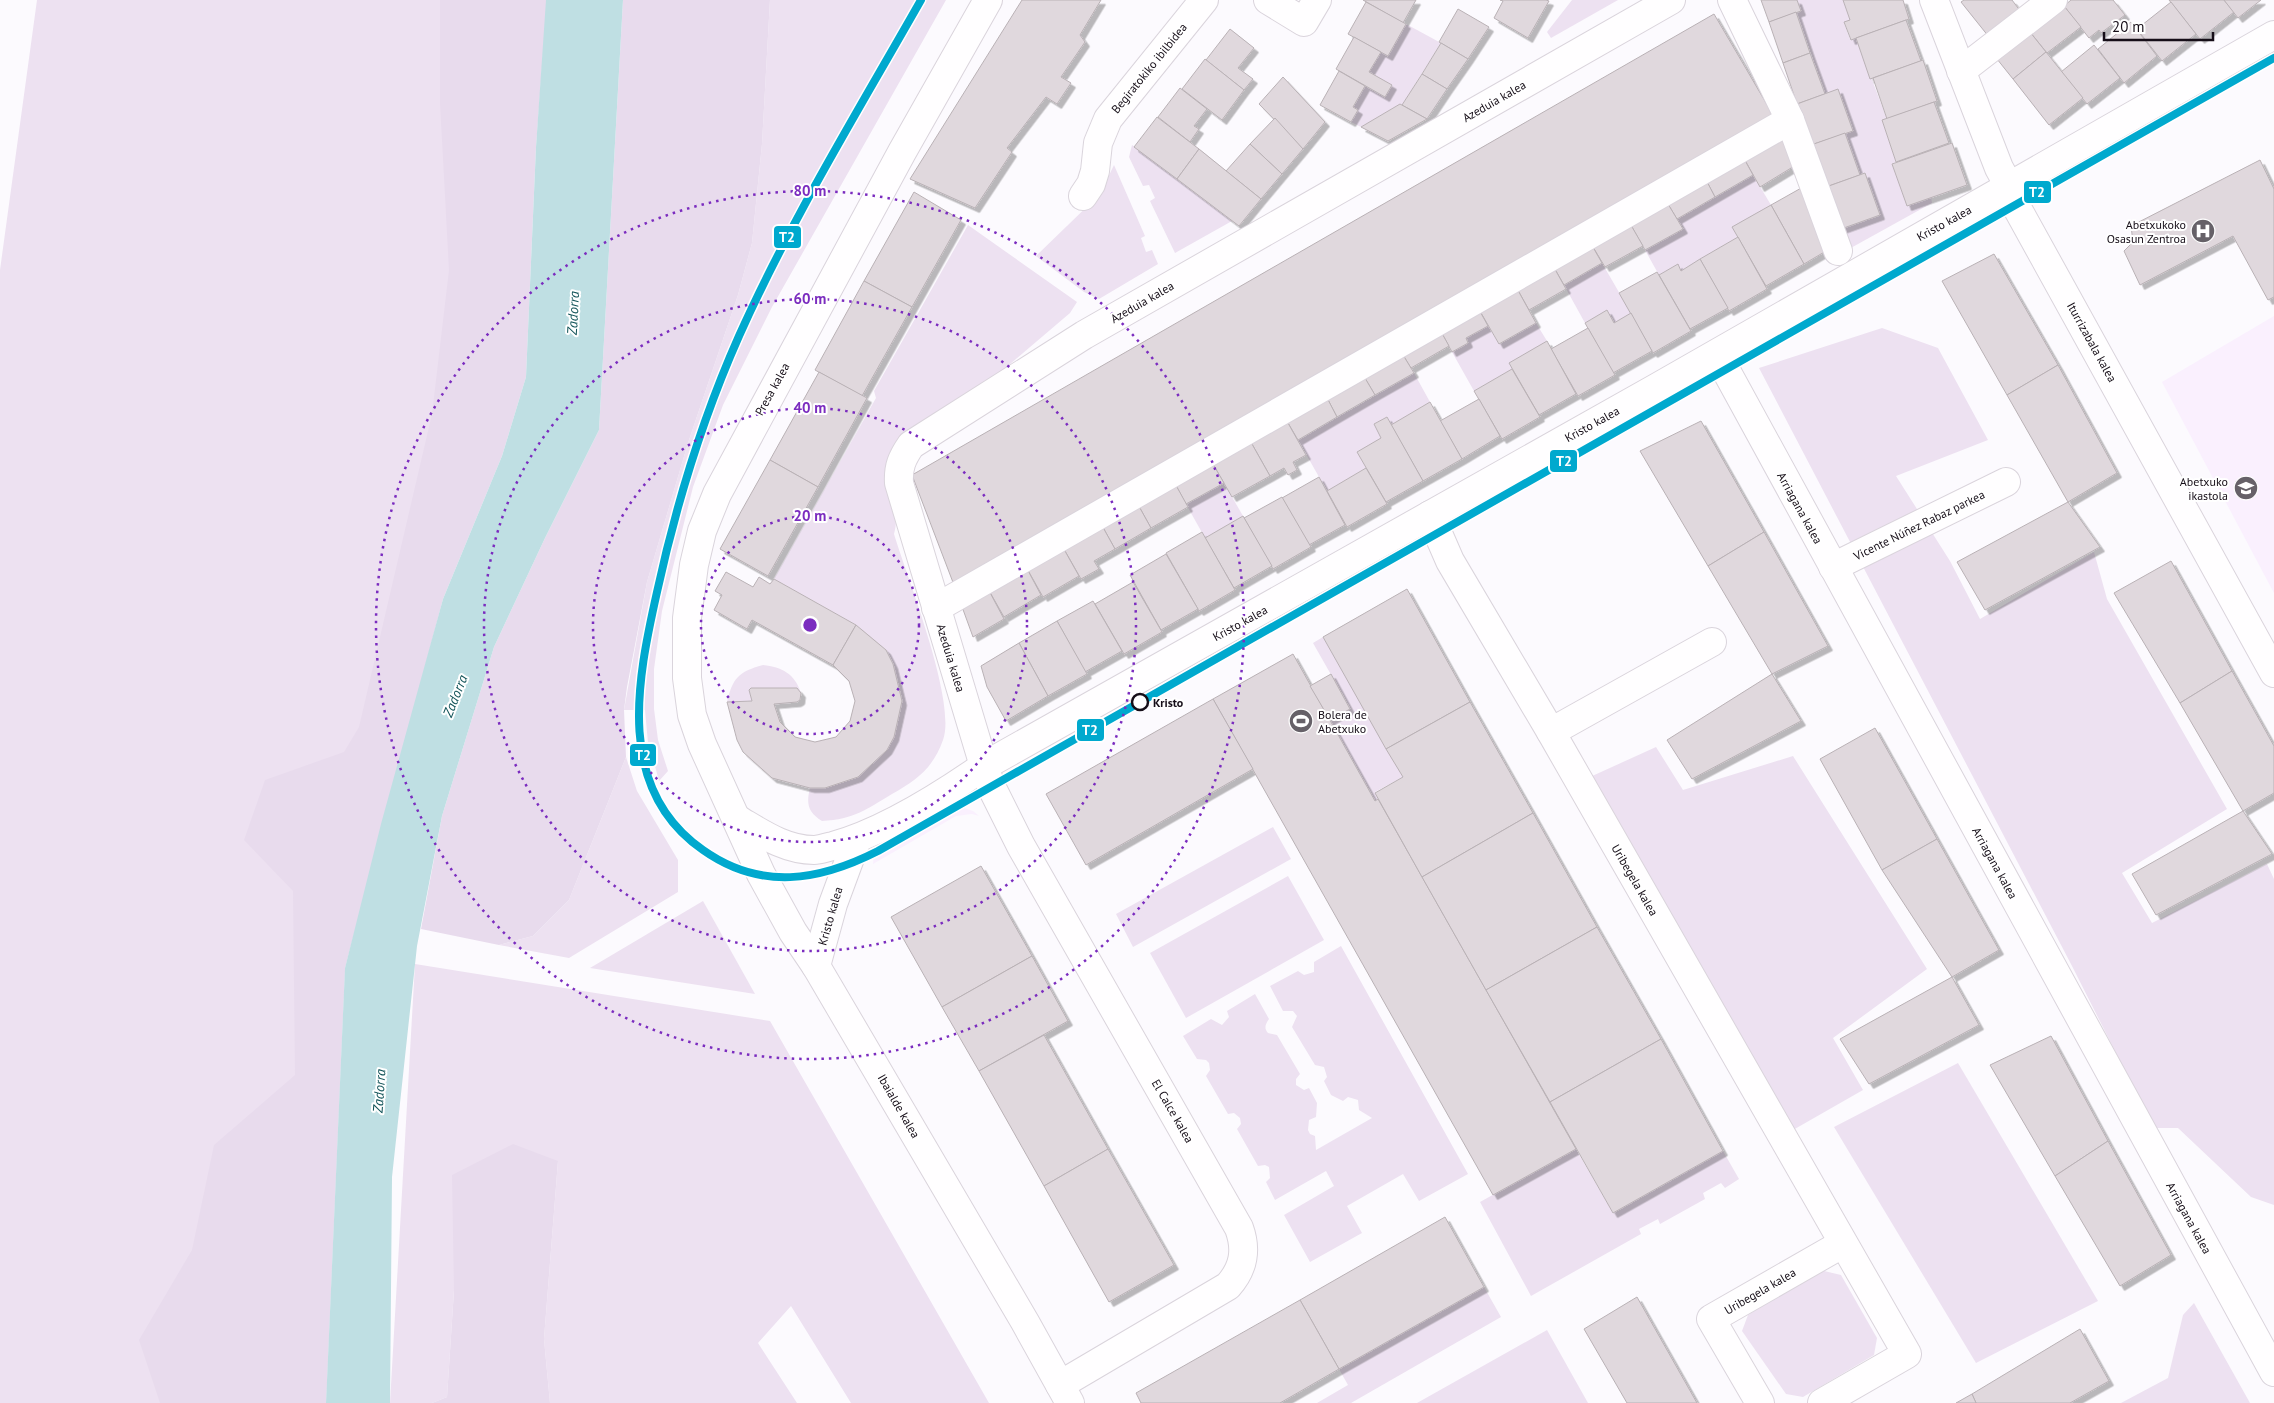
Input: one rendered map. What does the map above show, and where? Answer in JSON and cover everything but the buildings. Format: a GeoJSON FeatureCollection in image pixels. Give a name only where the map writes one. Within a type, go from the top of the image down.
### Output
{"type":"FeatureCollection","features":[{"type":"Feature","properties":{"kind":"street","name":"Presa kalea"},"geometry":{"type":"LineString","coordinates":[[735,813],[697,729],[692,714],[687,678],[688,618],[694,565],[702,531],[716,494],[760,411],[988,0]]}},
{"type":"Feature","properties":{"kind":"street","name":"Begiratokiko ibilbidea"},"geometry":{"type":"LineString","coordinates":[[1083,196],[1091,184],[1095,171],[1098,143],[1108,119],[1204,0]]}},
{"type":"Feature","properties":{"kind":"street"},"geometry":{"type":"LineString","coordinates":[[1268,0],[1304,22],[1317,0]]}},
{"type":"Feature","properties":{"kind":"street","name":"Azeduia kalea"},"geometry":{"type":"LineString","coordinates":[[984,766],[900,483],[898,472],[901,459],[912,445],[1084,335],[1671,0]]}},
{"type":"Feature","properties":{"kind":"street"},"geometry":{"type":"LineString","coordinates":[[1732,0],[1790,120],[1838,251]]}},
{"type":"Feature","properties":{"kind":"street","name":"Iturrizabala kalea"},"geometry":{"type":"LineString","coordinates":[[1934,0],[1999,168],[2010,188],[2020,213],[2274,673]]}},
{"type":"Feature","properties":{"kind":"street"},"geometry":{"type":"LineString","coordinates":[[1961,71],[2053,0]]}},
{"type":"Feature","properties":{"kind":"street","name":"Kristo kalea"},"geometry":{"type":"LineString","coordinates":[[735,813],[770,838],[792,847],[816,850],[857,839],[922,805],[984,766],[1717,354],[1953,217],[2010,188],[2274,35]]}},
{"type":"Feature","properties":{"kind":"street"},"geometry":{"type":"LineString","coordinates":[[936,608],[1790,120]]}},
{"type":"Feature","properties":{"kind":"street","name":"Arriagana kalea"},"geometry":{"type":"LineString","coordinates":[[1717,354],[2274,1372]]}},
{"type":"Feature","properties":{"kind":"street","name":"Vicente Núñez Rabaz parkea"},"geometry":{"type":"LineString","coordinates":[[1833,567],[2006,482]]}},
{"type":"Feature","properties":{"kind":"street","name":"Uribegela kalea"},"geometry":{"type":"LineString","coordinates":[[1430,515],[1450,561],[1551,732],[1842,1244],[1907,1354],[1822,1403]]}},
{"type":"Feature","properties":{"kind":"street"},"geometry":{"type":"LineString","coordinates":[[1551,732],[1712,642]]}},
{"type":"Feature","properties":{"kind":"street","name":"El Calce kalea"},"geometry":{"type":"LineString","coordinates":[[984,766],[991,786],[1021,846],[1239,1228],[1244,1240],[1242,1265],[1237,1276],[1228,1286],[1065,1394]]}},
{"type":"Feature","properties":{"kind":"street","name":"Ibaialde kalea"},"geometry":{"type":"LineString","coordinates":[[735,813],[761,874],[793,932],[816,966],[1065,1394]]}},
{"type":"Feature","properties":{"kind":"street","name":"Kristo kalea"},"geometry":{"type":"LineString","coordinates":[[816,966],[833,904],[857,839]]}},
{"type":"Feature","properties":{"kind":"street","name":"Uribegela kalea"},"geometry":{"type":"LineString","coordinates":[[1760,1403],[1711,1319],[1842,1244]]}},
{"type":"Feature","properties":{"kind":"shaded area"},"geometry":{"type":"Polygon","coordinates":[[[37,0],[547,0],[345,968],[326,1403],[0,1403],[0,270],[37,0]]]}},
{"type":"Feature","properties":{"kind":"shaded area"},"geometry":{"type":"Polygon","coordinates":[[[440,0],[547,0],[536,147],[526,377],[502,456],[443,599],[345,968],[326,1403],[160,1403],[139,1340],[192,1250],[214,1145],[295,1075],[293,891],[244,840],[265,780],[344,752],[359,727],[432,414],[449,270],[440,103],[440,0]]]}},
{"type":"Feature","properties":{"kind":"shaded area"},"geometry":{"type":"Polygon","coordinates":[[[623,0],[770,0],[762,144],[752,243],[738,295],[688,443],[647,582],[624,710],[626,757],[569,900],[533,936],[499,945],[421,929],[442,816],[494,647],[545,538],[599,430],[623,0]]]}},
{"type":"Feature","properties":{"kind":"shaded area"},"geometry":{"type":"Polygon","coordinates":[[[770,0],[946,0],[772,307],[723,405],[693,487],[662,611],[654,669],[654,709],[658,740],[668,771],[659,781],[652,755],[649,754],[645,710],[624,710],[647,582],[688,443],[738,295],[752,243],[762,144],[770,0]]]}},
{"type":"Feature","properties":{"kind":"shaded area"},"geometry":{"type":"Polygon","coordinates":[[[1572,0],[1618,0],[1551,38],[1547,32],[1572,0]]]}},
{"type":"Feature","properties":{"kind":"shaded area"},"geometry":{"type":"Polygon","coordinates":[[[1797,0],[1843,0],[1850,20],[1844,23],[1850,39],[1856,38],[1887,119],[1882,120],[1896,162],[1892,164],[1907,205],[1931,197],[1932,203],[1849,249],[1841,229],[1880,215],[1865,173],[1860,175],[1845,133],[1825,94],[1796,12],[1797,0]]]}},
{"type":"Feature","properties":{"kind":"shaded area"},"geometry":{"type":"Polygon","coordinates":[[[1406,24],[1441,43],[1402,105],[1400,104],[1361,127],[1351,122],[1358,110],[1353,107],[1365,86],[1385,97],[1391,85],[1369,72],[1381,52],[1406,24]]]}},
{"type":"Feature","properties":{"kind":"shaded area"},"geometry":{"type":"Polygon","coordinates":[[[1132,145],[1232,221],[1175,253],[1150,201],[1155,198],[1149,185],[1143,186],[1129,157],[1132,145]]]}},
{"type":"Feature","properties":{"kind":"shaded area"},"geometry":{"type":"Polygon","coordinates":[[[1114,165],[1145,236],[1141,238],[1146,252],[1152,250],[1158,264],[1099,299],[1084,292],[1036,256],[1100,194],[1114,165]]]}},
{"type":"Feature","properties":{"kind":"shaded area"},"geometry":{"type":"Polygon","coordinates":[[[1753,175],[1771,205],[1738,237],[1681,271],[1677,265],[1659,275],[1645,250],[1682,229],[1677,219],[1753,175]]]}},
{"type":"Feature","properties":{"kind":"shaded area"},"geometry":{"type":"Polygon","coordinates":[[[968,225],[1077,302],[1070,313],[996,376],[895,445],[886,468],[886,480],[896,518],[894,534],[937,669],[943,698],[945,722],[943,740],[929,766],[909,784],[852,816],[822,821],[809,807],[810,788],[825,788],[858,777],[902,701],[893,664],[886,650],[856,625],[774,579],[876,398],[874,391],[968,225]]]}},
{"type":"Feature","properties":{"kind":"shaded area"},"geometry":{"type":"Polygon","coordinates":[[[1602,263],[1631,313],[1614,323],[1607,311],[1585,323],[1564,285],[1602,263]]]}},
{"type":"Feature","properties":{"kind":"shaded area","name":"Abetxuko ikastola"},"geometry":{"type":"Polygon","coordinates":[[[2274,316],[2274,593],[2162,382],[2274,316]]]}},
{"type":"Feature","properties":{"kind":"shaded area"},"geometry":{"type":"Polygon","coordinates":[[[1536,323],[1547,341],[1512,369],[1474,391],[1452,352],[1468,343],[1466,338],[1488,326],[1499,344],[1536,323]]]}},
{"type":"Feature","properties":{"kind":"shaded area"},"geometry":{"type":"Polygon","coordinates":[[[1882,328],[1938,348],[1988,440],[1896,476],[1950,561],[1980,619],[2094,552],[2107,599],[2227,809],[2122,873],[2152,923],[2267,864],[2274,879],[2274,1205],[2251,1197],[2178,1128],[2154,1128],[2072,966],[1759,368],[1882,328]]]}},
{"type":"Feature","properties":{"kind":"shaded area"},"geometry":{"type":"Polygon","coordinates":[[[1414,373],[1430,402],[1391,425],[1387,417],[1374,424],[1381,438],[1366,468],[1327,491],[1298,440],[1414,373]]]}},
{"type":"Feature","properties":{"kind":"shaded area"},"geometry":{"type":"Polygon","coordinates":[[[1224,483],[1243,516],[1205,538],[1186,504],[1224,483]]]}},
{"type":"Feature","properties":{"kind":"shaded area"},"geometry":{"type":"Polygon","coordinates":[[[1323,637],[1403,777],[1375,792],[1378,799],[1375,801],[1330,720],[1350,708],[1313,643],[1323,637]]]}},
{"type":"Feature","properties":{"kind":"shaded area"},"geometry":{"type":"Polygon","coordinates":[[[763,665],[787,673],[795,681],[801,693],[797,688],[751,688],[749,690],[752,701],[727,702],[734,682],[738,677],[748,670],[763,665]]]}},
{"type":"Feature","properties":{"kind":"shaded area"},"geometry":{"type":"Polygon","coordinates":[[[1656,747],[1683,790],[1793,756],[1927,969],[1833,1038],[1863,1090],[1793,1130],[1579,782],[1656,747]]]}},
{"type":"Feature","properties":{"kind":"shaded area"},"geometry":{"type":"Polygon","coordinates":[[[626,757],[637,791],[678,860],[678,892],[569,958],[499,945],[533,936],[569,900],[626,757]]]}},
{"type":"Feature","properties":{"kind":"shaded area"},"geometry":{"type":"Polygon","coordinates":[[[950,803],[973,811],[979,816],[972,814],[956,816],[873,864],[875,841],[950,803]]]}},
{"type":"Feature","properties":{"kind":"shaded area"},"geometry":{"type":"Polygon","coordinates":[[[1273,827],[1291,859],[1133,947],[1116,914],[1273,827]]]}},
{"type":"Feature","properties":{"kind":"shaded area"},"geometry":{"type":"Polygon","coordinates":[[[1288,876],[1324,940],[1186,1018],[1150,953],[1288,876]]]}},
{"type":"Feature","properties":{"kind":"shaded area"},"geometry":{"type":"Polygon","coordinates":[[[703,901],[755,994],[590,968],[703,901]]]}},
{"type":"Feature","properties":{"kind":"shaded area"},"geometry":{"type":"Polygon","coordinates":[[[1341,946],[1468,1174],[1419,1201],[1403,1174],[1347,1206],[1362,1233],[1310,1262],[1284,1215],[1334,1186],[1326,1171],[1275,1200],[1266,1182],[1270,1178],[1269,1167],[1265,1165],[1258,1166],[1237,1129],[1241,1124],[1240,1118],[1234,1113],[1228,1114],[1206,1076],[1210,1070],[1209,1063],[1206,1060],[1197,1059],[1183,1036],[1211,1019],[1222,1025],[1229,1017],[1227,1011],[1255,994],[1269,1019],[1266,1030],[1268,1033],[1277,1035],[1300,1074],[1296,1079],[1296,1085],[1304,1090],[1309,1088],[1317,1103],[1316,1117],[1309,1120],[1308,1130],[1310,1134],[1315,1136],[1316,1150],[1372,1118],[1359,1110],[1358,1100],[1348,1097],[1343,1101],[1331,1095],[1324,1081],[1327,1077],[1324,1067],[1315,1065],[1292,1027],[1297,1016],[1293,1011],[1283,1011],[1270,986],[1298,971],[1304,975],[1314,972],[1314,962],[1341,946]]]}},
{"type":"Feature","properties":{"kind":"shaded area"},"geometry":{"type":"Polygon","coordinates":[[[415,964],[770,1021],[989,1403],[851,1403],[791,1306],[758,1343],[797,1403],[550,1403],[544,1339],[558,1161],[454,1290],[447,1397],[432,1403],[390,1403],[415,964]]]}},
{"type":"Feature","properties":{"kind":"shaded area"},"geometry":{"type":"Polygon","coordinates":[[[1958,1063],[2098,1301],[1976,1363],[1834,1127],[1958,1063]]]}},
{"type":"Feature","properties":{"kind":"shaded area"},"geometry":{"type":"Polygon","coordinates":[[[513,1144],[558,1161],[544,1339],[550,1403],[432,1403],[447,1397],[454,1290],[452,1175],[513,1144]]]}},
{"type":"Feature","properties":{"kind":"shaded area"},"geometry":{"type":"Polygon","coordinates":[[[1576,1149],[1613,1213],[1723,1151],[1739,1179],[1725,1188],[1721,1183],[1703,1193],[1705,1199],[1660,1224],[1658,1219],[1639,1229],[1641,1234],[1531,1296],[1480,1202],[1576,1149]]]}},
{"type":"Feature","properties":{"kind":"shaded area"},"geometry":{"type":"Polygon","coordinates":[[[1820,1270],[1841,1275],[1877,1338],[1874,1355],[1803,1397],[1786,1394],[1742,1331],[1748,1315],[1820,1270]]]}},
{"type":"Feature","properties":{"kind":"shaded area"},"geometry":{"type":"Polygon","coordinates":[[[1484,1287],[1501,1317],[1351,1403],[1317,1403],[1348,1385],[1339,1369],[1484,1287]]]}},
{"type":"Feature","properties":{"kind":"shaded area"},"geometry":{"type":"Polygon","coordinates":[[[2194,1303],[2250,1403],[2121,1403],[2168,1378],[2183,1315],[2194,1303]]]}},
{"type":"Feature","properties":{"kind":"shaded area"},"geometry":{"type":"Polygon","coordinates":[[[1547,1330],[1588,1403],[1417,1403],[1547,1330]]]}},
{"type":"Feature","properties":{"kind":"water","name":"Zadorra"},"geometry":{"type":"Polygon","coordinates":[[[546,0],[623,0],[599,430],[545,538],[494,647],[442,816],[417,946],[392,1177],[390,1403],[326,1403],[345,968],[381,824],[443,599],[502,456],[526,377],[536,147],[546,0]]]}},
{"type":"Feature","properties":{"kind":"transit line","name":"T2"},"geometry":{"type":"LineString","coordinates":[[921,0],[803,208],[739,336],[702,430],[682,494],[665,559],[643,661],[640,732],[644,765],[656,796],[675,825],[703,850],[725,863],[747,872],[768,876],[812,875],[834,869],[878,851],[2274,58]]}},
{"type":"Feature","properties":{"kind":"place","name":"Abetxukoko Osasun Zentroa"},"geometry":{"type":"Point","coordinates":[2203,231]}},
{"type":"Feature","properties":{"kind":"place","name":"Abetxuko ikastola"},"geometry":{"type":"Point","coordinates":[2246,488]}},
{"type":"Feature","properties":{"kind":"place","name":"Kristo"},"geometry":{"type":"Point","coordinates":[1140,702]}},
{"type":"Feature","properties":{"kind":"place","name":"Bolera de Abetxuko"},"geometry":{"type":"Point","coordinates":[1301,721]}}]}
